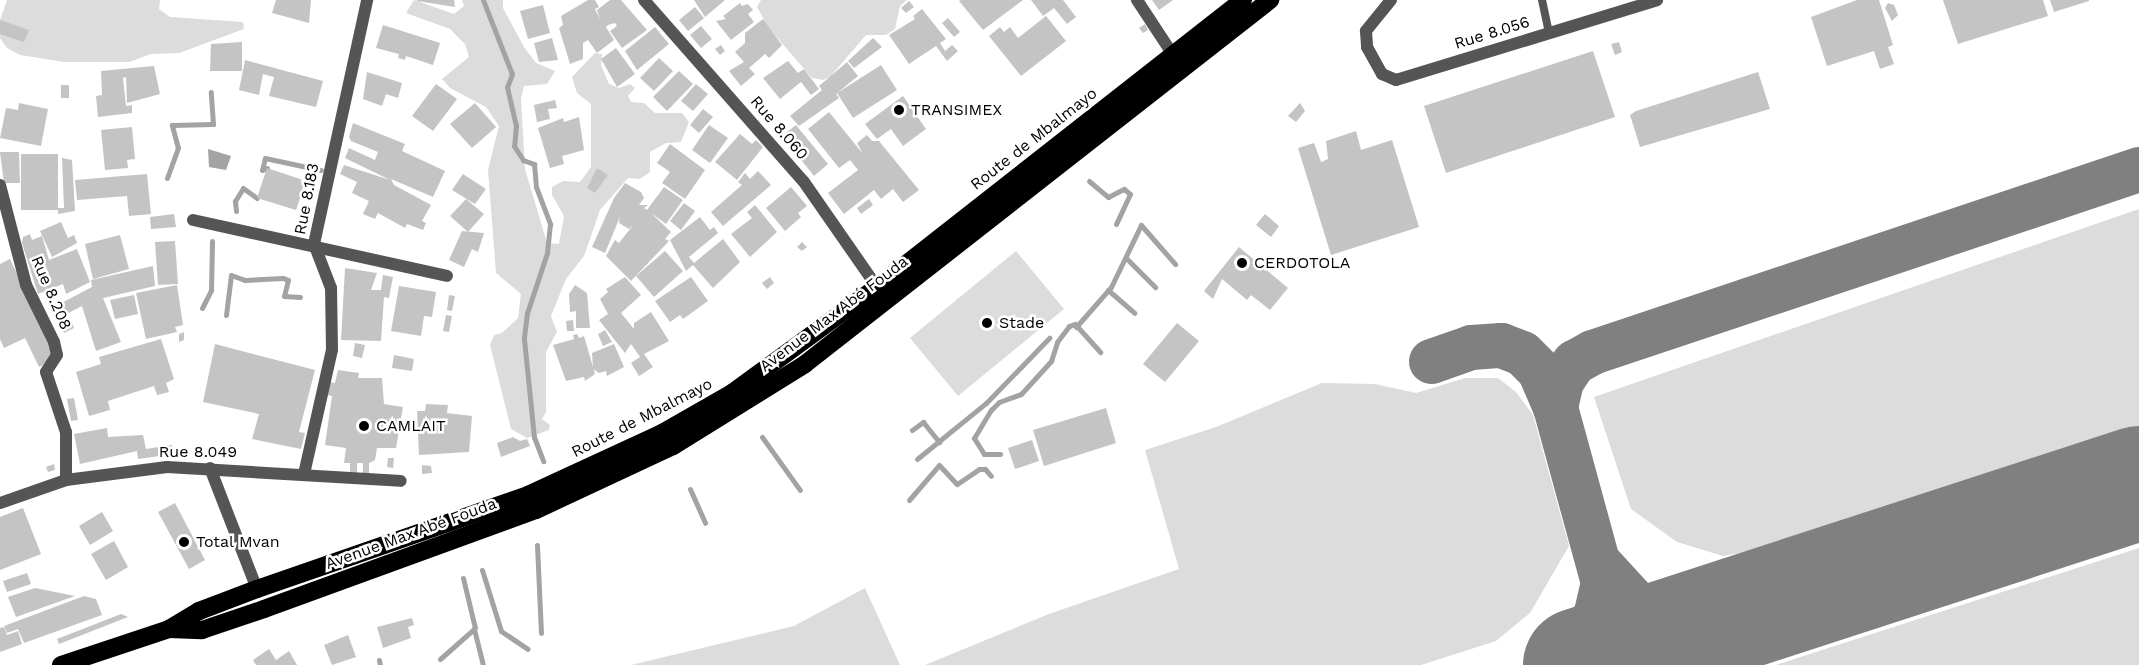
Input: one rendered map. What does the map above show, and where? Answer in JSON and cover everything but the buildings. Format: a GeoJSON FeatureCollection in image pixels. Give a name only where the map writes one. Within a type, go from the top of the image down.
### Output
{"type":"FeatureCollection","features":[{"type":"Feature","properties":{"kind":"highway","name":"Route de Mbalmayo"},"geometry":{"type":"LineString","coordinates":[[169,629],[199,611],[257,589],[528,495],[600,464],[732,393],[1178,62],[1243,0]]}},
{"type":"Feature","properties":{"kind":"highway","name":"Avenue Max Abé Fouda"},"geometry":{"type":"LineString","coordinates":[[61,665],[169,629],[202,630],[536,510],[673,446],[805,364],[1178,62],[1270,0]]}},
{"type":"Feature","properties":{"kind":"street","name":"Rue 8.183"},"geometry":{"type":"LineString","coordinates":[[304,474],[332,350],[333,329],[331,288],[314,244],[367,0]]}},
{"type":"Feature","properties":{"kind":"street","name":"Rue 8.060"},"geometry":{"type":"LineString","coordinates":[[644,0],[804,182],[877,287]]}},
{"type":"Feature","properties":{"kind":"street"},"geometry":{"type":"LineString","coordinates":[[1137,0],[1178,62]]}},
{"type":"Feature","properties":{"kind":"street","name":"Rue 8.056"},"geometry":{"type":"LineString","coordinates":[[1391,0],[1366,31],[1367,47],[1382,74],[1396,80],[1657,0]]}},
{"type":"Feature","properties":{"kind":"street","name":"Rue 8.208"},"geometry":{"type":"LineString","coordinates":[[0,185],[26,285],[54,342],[57,355],[46,372],[66,432],[66,480]]}},
{"type":"Feature","properties":{"kind":"street"},"geometry":{"type":"LineString","coordinates":[[194,220],[314,244],[447,276]]}},
{"type":"Feature","properties":{"kind":"street","name":"Rue 8.049"},"geometry":{"type":"LineString","coordinates":[[0,503],[66,480],[167,467],[401,481]]}},
{"type":"Feature","properties":{"kind":"street"},"geometry":{"type":"LineString","coordinates":[[210,468],[257,589]]}},
{"type":"Feature","properties":{"kind":"lane"},"geometry":{"type":"LineString","coordinates":[[1542,0],[1549,32]]}},
{"type":"Feature","properties":{"kind":"shaded area"},"geometry":{"type":"Polygon","coordinates":[[[7,0],[160,0],[159,9],[170,17],[243,22],[244,29],[179,53],[151,54],[129,62],[64,62],[20,55],[7,48],[0,38],[0,20],[7,0]]]}},
{"type":"Feature","properties":{"kind":"shaded area"},"geometry":{"type":"Polygon","coordinates":[[[414,0],[454,14],[464,6],[462,0],[503,0],[503,8],[524,47],[536,63],[555,71],[547,84],[524,86],[521,98],[525,169],[547,243],[559,244],[564,216],[552,195],[552,187],[563,181],[580,182],[591,167],[591,104],[577,93],[572,77],[595,53],[602,54],[601,65],[609,84],[619,88],[630,84],[635,88],[628,96],[631,102],[644,103],[655,113],[682,113],[689,122],[681,142],[666,143],[650,152],[650,172],[640,179],[628,178],[600,210],[584,256],[566,279],[551,316],[557,332],[546,352],[546,412],[542,419],[550,425],[549,430],[527,438],[511,429],[490,345],[494,335],[502,333],[518,318],[521,294],[496,273],[488,170],[499,126],[486,107],[450,88],[442,79],[469,57],[465,44],[450,29],[406,13],[414,0]]]}},
{"type":"Feature","properties":{"kind":"shaded area"},"geometry":{"type":"Polygon","coordinates":[[[761,0],[907,0],[900,6],[895,29],[886,35],[866,35],[830,77],[823,80],[812,78],[768,27],[757,7],[761,0]]]}},
{"type":"Feature","properties":{"kind":"shaded area"},"geometry":{"type":"Polygon","coordinates":[[[208,149],[231,156],[226,170],[209,167],[208,149]]]}},
{"type":"Feature","properties":{"kind":"shaded area"},"geometry":{"type":"Polygon","coordinates":[[[2139,209],[2139,432],[1799,543],[1723,556],[1677,542],[1631,509],[1594,397],[2139,209]]]}},
{"type":"Feature","properties":{"kind":"shaded area","name":"Stade"},"geometry":{"type":"Polygon","coordinates":[[[1016,251],[1064,309],[958,396],[910,338],[1016,251]]]}},
{"type":"Feature","properties":{"kind":"shaded area"},"geometry":{"type":"Polygon","coordinates":[[[1465,378],[1498,378],[1516,392],[1533,415],[1569,546],[1530,613],[1496,641],[1421,665],[925,665],[1049,614],[1179,569],[1145,450],[1216,427],[1322,383],[1375,384],[1416,393],[1465,378]]]}},
{"type":"Feature","properties":{"kind":"shaded area"},"geometry":{"type":"Polygon","coordinates":[[[2139,548],[2139,665],[1776,665],[2139,548]]]}},
{"type":"Feature","properties":{"kind":"shaded area"},"geometry":{"type":"Polygon","coordinates":[[[865,588],[900,665],[631,665],[794,626],[865,588]]]}},
{"type":"Feature","properties":{"kind":"waterway"},"geometry":{"type":"LineString","coordinates":[[483,0],[512,74],[507,87],[516,125],[514,146],[523,160],[534,164],[536,187],[550,224],[547,253],[527,313],[524,339],[534,437],[543,461]]}},
{"type":"Feature","properties":{"kind":"waterway"},"geometry":{"type":"LineString","coordinates":[[167,178],[178,148],[172,125],[213,124],[211,92]]}},
{"type":"Feature","properties":{"kind":"waterway"},"geometry":{"type":"LineString","coordinates":[[267,168],[262,170],[265,158],[321,170]]}},
{"type":"Feature","properties":{"kind":"waterway"},"geometry":{"type":"LineString","coordinates":[[1089,181],[1108,197],[1124,189],[1130,194],[1116,224]]}},
{"type":"Feature","properties":{"kind":"waterway"},"geometry":{"type":"LineString","coordinates":[[236,211],[235,201],[243,188],[257,198]]}},
{"type":"Feature","properties":{"kind":"waterway"},"geometry":{"type":"LineString","coordinates":[[1076,327],[1111,287],[1141,225],[1175,264]]}},
{"type":"Feature","properties":{"kind":"waterway"},"geometry":{"type":"LineString","coordinates":[[202,308],[211,290],[212,241]]}},
{"type":"Feature","properties":{"kind":"waterway"},"geometry":{"type":"LineString","coordinates":[[1127,259],[1155,287]]}},
{"type":"Feature","properties":{"kind":"waterway"},"geometry":{"type":"LineString","coordinates":[[226,315],[231,275],[245,280],[283,278],[288,280],[284,296],[300,297]]}},
{"type":"Feature","properties":{"kind":"waterway"},"geometry":{"type":"LineString","coordinates":[[1108,290],[1134,313]]}},
{"type":"Feature","properties":{"kind":"waterway"},"geometry":{"type":"LineString","coordinates":[[1000,454],[984,454],[974,438],[991,410],[999,402],[1021,394],[1051,361],[1057,342],[1069,326],[1075,324],[1100,352]]}},
{"type":"Feature","properties":{"kind":"waterway"},"geometry":{"type":"LineString","coordinates":[[917,459],[986,403],[1049,338]]}},
{"type":"Feature","properties":{"kind":"waterway"},"geometry":{"type":"LineString","coordinates":[[912,430],[923,422],[939,442]]}},
{"type":"Feature","properties":{"kind":"waterway"},"geometry":{"type":"LineString","coordinates":[[762,437],[800,490]]}},
{"type":"Feature","properties":{"kind":"waterway"},"geometry":{"type":"LineString","coordinates":[[909,500],[939,465],[957,484],[979,469],[985,469],[991,476]]}},
{"type":"Feature","properties":{"kind":"waterway"},"geometry":{"type":"LineString","coordinates":[[690,489],[705,523]]}},
{"type":"Feature","properties":{"kind":"waterway"},"geometry":{"type":"LineString","coordinates":[[537,545],[541,633]]}},
{"type":"Feature","properties":{"kind":"waterway"},"geometry":{"type":"LineString","coordinates":[[482,570],[501,631],[528,649]]}},
{"type":"Feature","properties":{"kind":"waterway"},"geometry":{"type":"LineString","coordinates":[[463,578],[475,628]]}},
{"type":"Feature","properties":{"kind":"waterway"},"geometry":{"type":"LineString","coordinates":[[440,659],[474,629],[483,665]]}},
{"type":"Feature","properties":{"kind":"waterway"},"geometry":{"type":"LineString","coordinates":[[379,660],[380,665]]}},
{"type":"Feature","properties":{"kind":"taxiway"},"geometry":{"type":"LineString","coordinates":[[1555,407],[1561,381],[1574,362],[1592,352],[2139,169]]}},
{"type":"Feature","properties":{"kind":"taxiway"},"geometry":{"type":"LineString","coordinates":[[1431,361],[1471,347],[1501,345],[1522,353],[1539,370],[1555,407],[1603,582],[1596,613],[1583,636],[1557,665]]}},
{"type":"Feature","properties":{"kind":"taxiway"},"geometry":{"type":"LineString","coordinates":[[1600,564],[1635,602],[1661,615],[1705,624]]}},
{"type":"Feature","properties":{"kind":"runway"},"geometry":{"type":"LineString","coordinates":[[1580,665],[2139,483]]}},
{"type":"Feature","properties":{"kind":"place","name":"TRANSIMEX"},"geometry":{"type":"Point","coordinates":[899,110]}},
{"type":"Feature","properties":{"kind":"place","name":"CERDOTOLA"},"geometry":{"type":"Point","coordinates":[1242,263]}},
{"type":"Feature","properties":{"kind":"place","name":"Stade"},"geometry":{"type":"Point","coordinates":[987,323]}},
{"type":"Feature","properties":{"kind":"place","name":"CAMLAIT"},"geometry":{"type":"Point","coordinates":[364,426]}},
{"type":"Feature","properties":{"kind":"place","name":"Total Mvan"},"geometry":{"type":"Point","coordinates":[184,542]}}]}
